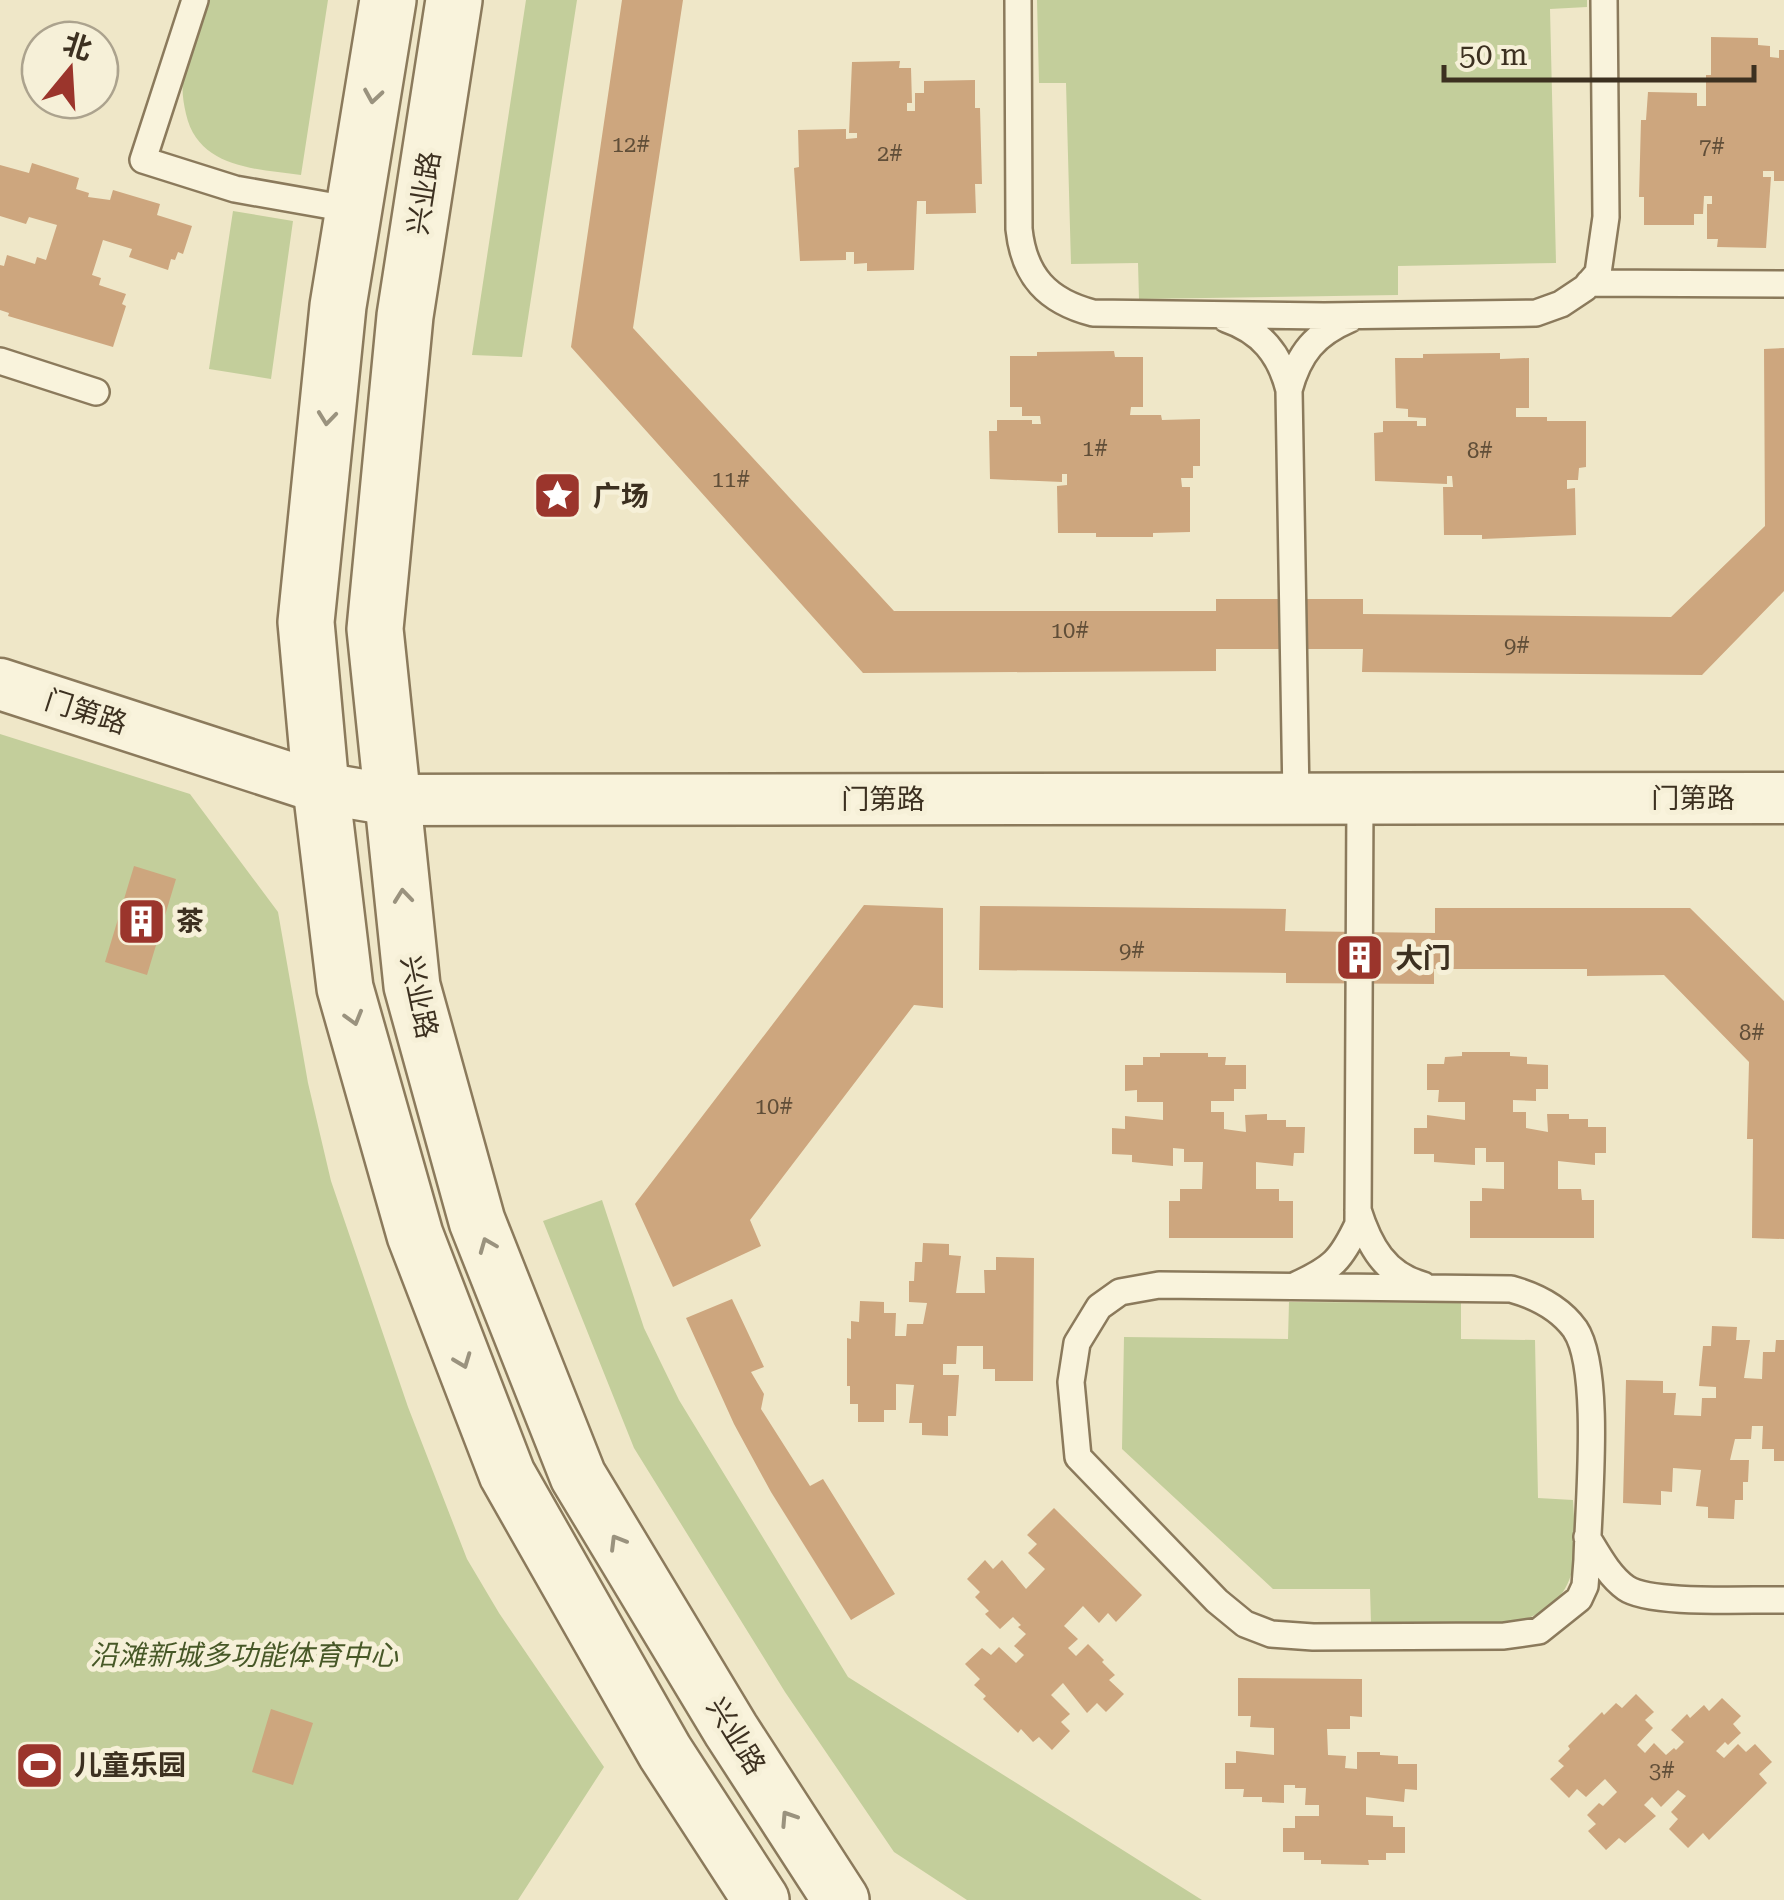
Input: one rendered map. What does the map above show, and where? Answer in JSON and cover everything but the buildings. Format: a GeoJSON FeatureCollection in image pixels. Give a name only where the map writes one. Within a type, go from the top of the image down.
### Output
{"type":"FeatureCollection","features":[{"type":"Feature","properties":{"kind":"street"},"geometry":{"type":"LineString","coordinates":[[388,0],[338,306],[306,622],[345,988],[415,1234],[507,1474],[665,1752],[761,1900]]}},
{"type":"Feature","properties":{"kind":"street","name":"兴业路"},"geometry":{"type":"LineString","coordinates":[[454,0],[404,316],[375,629],[412,986],[477,1221],[578,1476],[731,1730],[841,1900]]}},
{"type":"Feature","properties":{"kind":"street","name":"门第路"},"geometry":{"type":"LineString","coordinates":[[0,684],[321,788],[392,800],[1784,798]]}},
{"type":"Feature","properties":{"kind":"lane"},"geometry":{"type":"LineString","coordinates":[[195,0],[143,160],[234,190],[354,210]]}},
{"type":"Feature","properties":{"kind":"lane"},"geometry":{"type":"LineString","coordinates":[[1018,0],[1018,229],[1021,250],[1030,270],[1053,296],[1069,307],[1093,313],[1360,315],[1536,313],[1561,304],[1598,273],[1606,217],[1604,0]]}},
{"type":"Feature","properties":{"kind":"lane"},"geometry":{"type":"LineString","coordinates":[[1589,283],[1784,284]]}},
{"type":"Feature","properties":{"kind":"lane"},"geometry":{"type":"LineString","coordinates":[[1211,314],[1247,326],[1266,342],[1285,373],[1289,390],[1296,798]]}},
{"type":"Feature","properties":{"kind":"lane"},"geometry":{"type":"LineString","coordinates":[[1289,390],[1295,368],[1316,336],[1360,315]]}},
{"type":"Feature","properties":{"kind":"lane"},"geometry":{"type":"LineString","coordinates":[[0,361],[96,392]]}},
{"type":"Feature","properties":{"kind":"lane"},"geometry":{"type":"LineString","coordinates":[[1292,1288],[1342,1258],[1358,1224],[1360,798]]}},
{"type":"Feature","properties":{"kind":"lane"},"geometry":{"type":"LineString","coordinates":[[1358,1210],[1373,1248],[1385,1264],[1414,1282],[1438,1288]]}},
{"type":"Feature","properties":{"kind":"lane"},"geometry":{"type":"LineString","coordinates":[[1159,1286],[1292,1288],[1511,1289],[1537,1296],[1560,1313],[1576,1331],[1585,1354],[1590,1393],[1585,1586],[1579,1599],[1538,1631],[1504,1636],[1270,1634],[1245,1624],[1217,1601],[1078,1457],[1071,1382],[1077,1343],[1100,1306],[1120,1292],[1159,1286]]}},
{"type":"Feature","properties":{"kind":"lane"},"geometry":{"type":"LineString","coordinates":[[1587,1538],[1606,1568],[1628,1590],[1656,1597],[1784,1600]]}},
{"type":"Feature","properties":{"kind":"green space"},"geometry":{"type":"Polygon","coordinates":[[[207,0],[328,0],[301,175],[231,162],[203,145],[193,132],[184,104],[183,80],[207,0]]]}},
{"type":"Feature","properties":{"kind":"green space"},"geometry":{"type":"Polygon","coordinates":[[[526,0],[577,0],[522,357],[472,355],[526,0]]]}},
{"type":"Feature","properties":{"kind":"green space"},"geometry":{"type":"Polygon","coordinates":[[[1037,0],[1587,0],[1587,7],[1550,9],[1556,263],[1398,266],[1398,295],[1139,299],[1138,263],[1071,264],[1066,83],[1039,83],[1037,0]]]}},
{"type":"Feature","properties":{"kind":"green space"},"geometry":{"type":"Polygon","coordinates":[[[233,211],[293,221],[271,379],[209,369],[233,211]]]}},
{"type":"Feature","properties":{"kind":"green space","name":"沿滩新城多功能体育中心"},"geometry":{"type":"Polygon","coordinates":[[[0,734],[190,794],[278,912],[308,1083],[331,1181],[408,1407],[467,1559],[604,1767],[518,1900],[0,1900],[0,734]]]}},
{"type":"Feature","properties":{"kind":"green space"},"geometry":{"type":"Polygon","coordinates":[[[602,1200],[644,1328],[679,1400],[848,1677],[1202,1900],[967,1900],[894,1852],[785,1692],[634,1448],[543,1221],[602,1200]]]}},
{"type":"Feature","properties":{"kind":"green space"},"geometry":{"type":"Polygon","coordinates":[[[1289,1302],[1461,1303],[1461,1339],[1535,1340],[1538,1498],[1573,1500],[1575,1536],[1572,1571],[1560,1595],[1541,1612],[1487,1627],[1371,1623],[1370,1589],[1273,1589],[1122,1449],[1124,1337],[1288,1339],[1289,1302]]]}},
{"type":"Feature","properties":{"kind":"place","name":"广场"},"geometry":{"type":"Point","coordinates":[558,496]}},
{"type":"Feature","properties":{"kind":"place","name":"茶"},"geometry":{"type":"Point","coordinates":[141,921]}},
{"type":"Feature","properties":{"kind":"place","name":"大门"},"geometry":{"type":"Point","coordinates":[1360,958]}},
{"type":"Feature","properties":{"kind":"place","name":"儿童乐园"},"geometry":{"type":"Point","coordinates":[39,1765]}}]}
